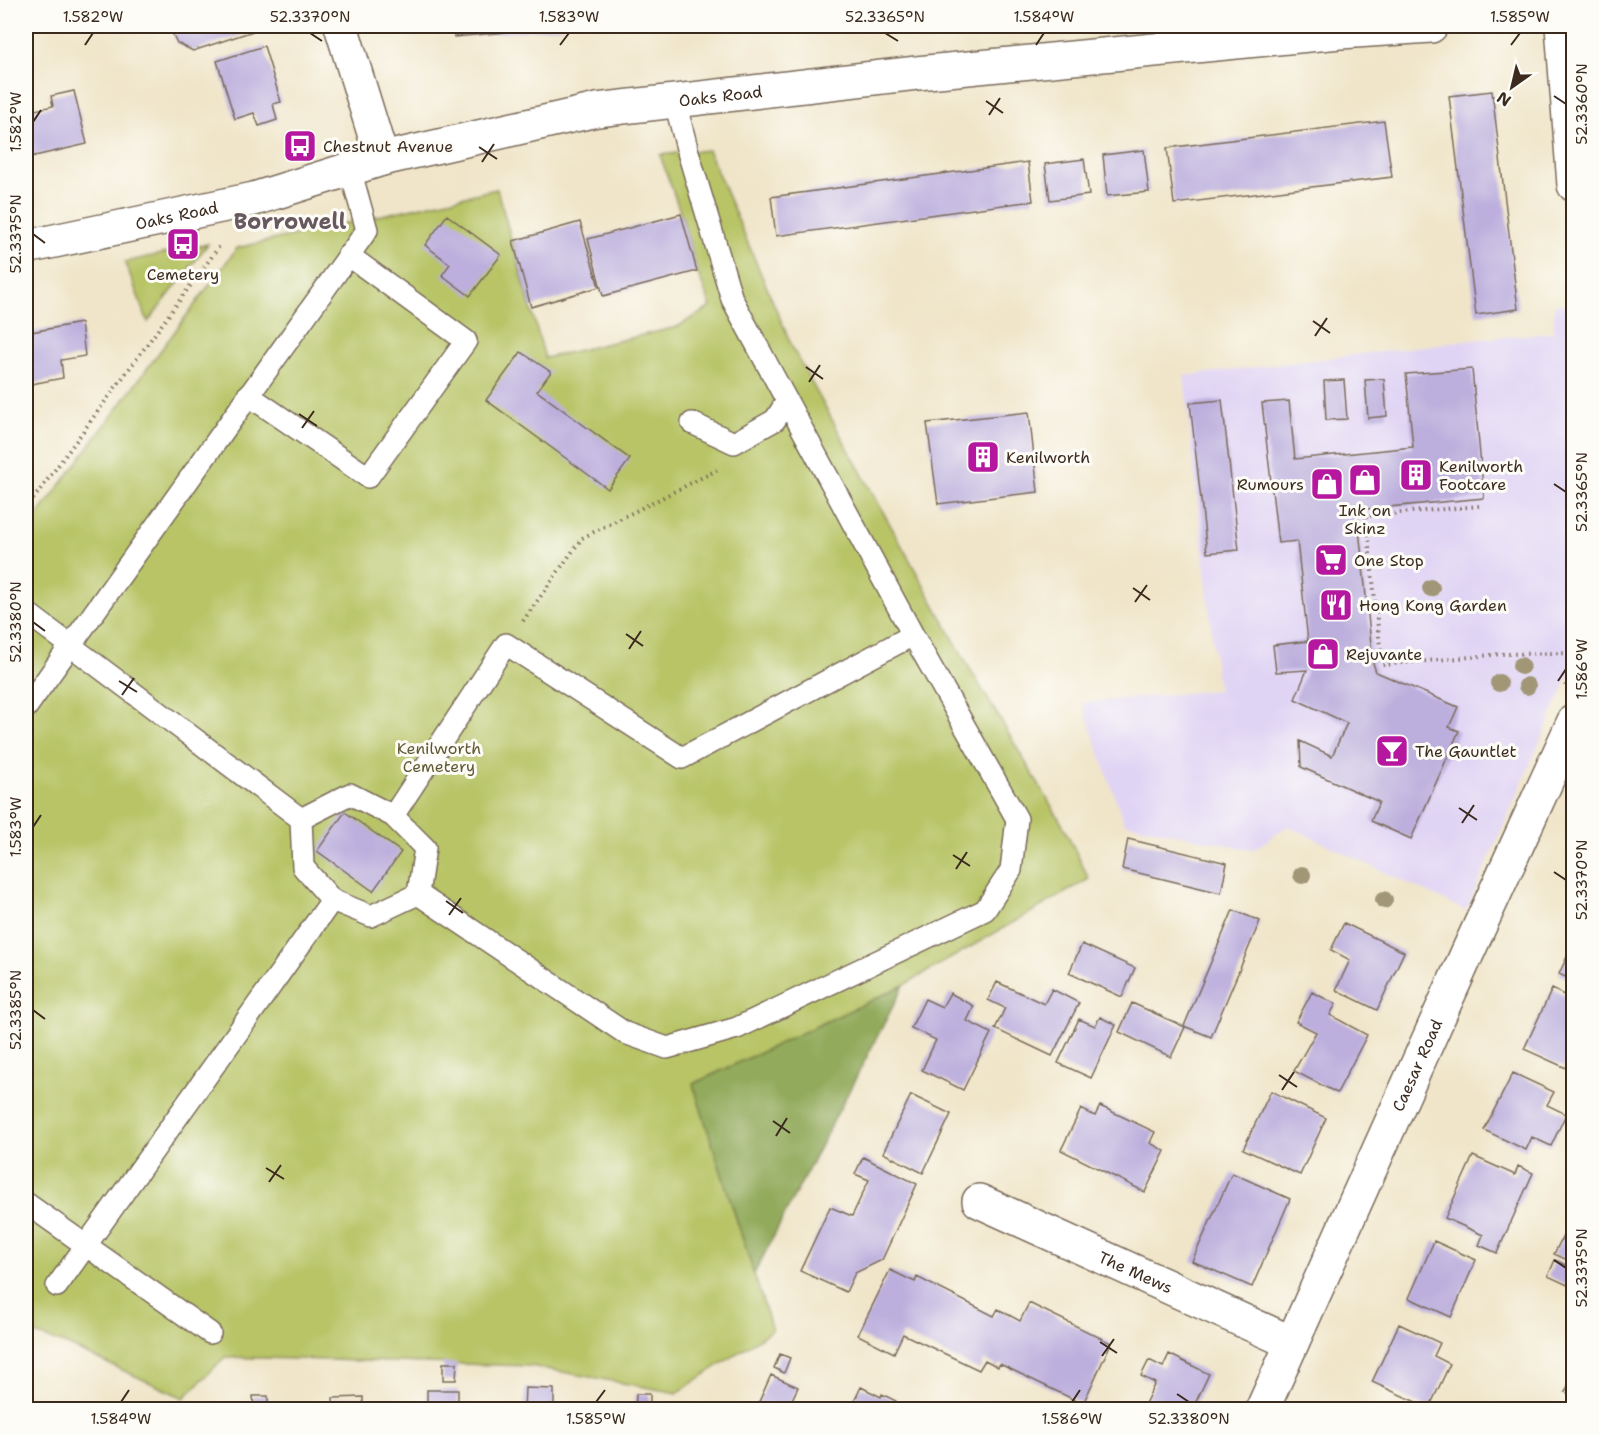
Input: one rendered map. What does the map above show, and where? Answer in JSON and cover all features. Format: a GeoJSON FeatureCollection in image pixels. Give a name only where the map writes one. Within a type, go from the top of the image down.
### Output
{"type":"FeatureCollection","features":[{"type":"Feature","properties":{"kind":"street"},"geometry":{"type":"LineString","coordinates":[[341,26],[382,159]]}},
{"type":"Feature","properties":{"kind":"street","name":"Oaks Road"},"geometry":{"type":"LineString","coordinates":[[26,247],[254,199],[382,159],[597,110],[917,73],[1340,29],[1431,26]]}},
{"type":"Feature","properties":{"kind":"street"},"geometry":{"type":"LineString","coordinates":[[1562,26],[1574,185]]}},
{"type":"Feature","properties":{"kind":"street","name":"Caesar Road"},"geometry":{"type":"LineString","coordinates":[[1262,1410],[1574,721]]}},
{"type":"Feature","properties":{"kind":"street","name":"The Mews"},"geometry":{"type":"LineString","coordinates":[[979,1201],[1292,1343]]}},
{"type":"Feature","properties":{"kind":"lane"},"geometry":{"type":"LineString","coordinates":[[418,894],[625,1033],[667,1048],[737,1028],[985,910],[1011,870],[1017,819],[913,635],[732,299],[675,102]]}},
{"type":"Feature","properties":{"kind":"lane"},"geometry":{"type":"LineString","coordinates":[[26,708],[367,230],[350,169]]}},
{"type":"Feature","properties":{"kind":"lane"},"geometry":{"type":"LineString","coordinates":[[248,395],[368,477],[466,341],[348,255]]}},
{"type":"Feature","properties":{"kind":"lane"},"geometry":{"type":"LineString","coordinates":[[692,423],[734,444],[774,420],[787,401]]}},
{"type":"Feature","properties":{"kind":"lane"},"geometry":{"type":"LineString","coordinates":[[26,612],[301,819]]}},
{"type":"Feature","properties":{"kind":"lane"},"geometry":{"type":"LineString","coordinates":[[393,816],[506,644],[682,758],[913,635]]}},
{"type":"Feature","properties":{"kind":"lane"},"geometry":{"type":"LineString","coordinates":[[301,819],[350,794],[393,816],[425,848],[418,894]]}},
{"type":"Feature","properties":{"kind":"lane"},"geometry":{"type":"LineString","coordinates":[[301,819],[303,867],[332,900],[371,916],[418,894]]}},
{"type":"Feature","properties":{"kind":"lane"},"geometry":{"type":"LineString","coordinates":[[57,1286],[332,900]]}},
{"type":"Feature","properties":{"kind":"lane"},"geometry":{"type":"LineString","coordinates":[[26,1203],[210,1333]]}},
{"type":"Feature","properties":{"kind":"path"},"geometry":{"type":"LineString","coordinates":[[26,508],[254,199]]}},
{"type":"Feature","properties":{"kind":"path"},"geometry":{"type":"LineString","coordinates":[[506,644],[582,538],[721,468]]}},
{"type":"Feature","properties":{"kind":"path"},"geometry":{"type":"LineString","coordinates":[[1479,506],[1366,516],[1382,665],[1503,654],[1574,653]]}},
{"type":"Feature","properties":{"kind":"shaded area"},"geometry":{"type":"Polygon","coordinates":[[[1573,303],[1573,666],[1466,911],[1288,826],[1253,850],[1124,823],[1082,703],[1218,690],[1184,376],[1554,332],[1554,305],[1573,303]]]}},
{"type":"Feature","properties":{"kind":"green space","name":"Kenilworth Cemetery"},"geometry":{"type":"Polygon","coordinates":[[[708,150],[794,351],[970,669],[1064,827],[1089,879],[904,985],[693,1084],[772,1330],[677,1393],[530,1366],[225,1357],[184,1398],[67,1345],[26,1331],[26,531],[237,248],[497,189],[545,358],[677,327],[711,307],[697,271],[681,214],[660,155],[708,150]]]}},
{"type":"Feature","properties":{"kind":"green space"},"geometry":{"type":"Polygon","coordinates":[[[208,244],[148,322],[125,262],[208,244]]]}},
{"type":"Feature","properties":{"kind":"green space"},"geometry":{"type":"Polygon","coordinates":[[[904,985],[754,1274],[693,1084],[904,985]]]}},
{"type":"Feature","properties":{"kind":"building"},"geometry":{"type":"Polygon","coordinates":[[[179,26],[261,26],[262,28],[193,51],[177,43],[173,35],[179,26]]]}},
{"type":"Feature","properties":{"kind":"building"},"geometry":{"type":"Polygon","coordinates":[[[453,26],[564,26],[564,27],[454,37],[453,26]]]}},
{"type":"Feature","properties":{"kind":"building"},"geometry":{"type":"Polygon","coordinates":[[[264,46],[281,102],[273,104],[277,120],[259,126],[254,113],[235,119],[217,61],[264,46]]]}},
{"type":"Feature","properties":{"kind":"building"},"geometry":{"type":"Polygon","coordinates":[[[74,91],[87,144],[26,158],[26,112],[53,106],[51,96],[74,91]]]}},
{"type":"Feature","properties":{"kind":"building"},"geometry":{"type":"Polygon","coordinates":[[[1492,91],[1518,309],[1476,315],[1449,96],[1492,91]]]}},
{"type":"Feature","properties":{"kind":"building"},"geometry":{"type":"Polygon","coordinates":[[[1384,121],[1392,177],[1174,204],[1167,148],[1384,121]]]}},
{"type":"Feature","properties":{"kind":"building"},"geometry":{"type":"Polygon","coordinates":[[[1144,150],[1149,192],[1107,196],[1103,155],[1144,150]]]}},
{"type":"Feature","properties":{"kind":"building"},"geometry":{"type":"Polygon","coordinates":[[[1084,159],[1089,195],[1050,200],[1045,164],[1084,159]]]}},
{"type":"Feature","properties":{"kind":"building"},"geometry":{"type":"Polygon","coordinates":[[[1028,162],[1033,201],[776,236],[771,197],[1028,162]]]}},
{"type":"Feature","properties":{"kind":"building"},"geometry":{"type":"Polygon","coordinates":[[[681,214],[697,271],[603,296],[588,239],[681,214]]]}},
{"type":"Feature","properties":{"kind":"building"},"geometry":{"type":"Polygon","coordinates":[[[447,215],[501,255],[470,296],[442,275],[450,264],[425,245],[447,215]]]}},
{"type":"Feature","properties":{"kind":"building"},"geometry":{"type":"Polygon","coordinates":[[[580,222],[599,287],[531,307],[513,241],[580,222]]]}},
{"type":"Feature","properties":{"kind":"building"},"geometry":{"type":"Polygon","coordinates":[[[81,323],[85,356],[61,360],[63,378],[26,385],[26,333],[81,323]]]}},
{"type":"Feature","properties":{"kind":"building"},"geometry":{"type":"Polygon","coordinates":[[[521,352],[551,372],[537,391],[630,459],[608,489],[486,400],[521,352]]]}},
{"type":"Feature","properties":{"kind":"building"},"geometry":{"type":"Polygon","coordinates":[[[1472,369],[1484,498],[1357,510],[1373,663],[1376,672],[1458,707],[1449,727],[1459,731],[1411,839],[1371,821],[1379,802],[1301,767],[1300,741],[1332,756],[1347,723],[1295,699],[1307,670],[1276,672],[1273,645],[1308,641],[1297,541],[1278,543],[1262,403],[1289,401],[1295,459],[1413,447],[1406,374],[1472,369]]]}},
{"type":"Feature","properties":{"kind":"building"},"geometry":{"type":"Polygon","coordinates":[[[1384,379],[1387,416],[1368,418],[1365,380],[1384,379]]]}},
{"type":"Feature","properties":{"kind":"building"},"geometry":{"type":"Polygon","coordinates":[[[1344,380],[1347,419],[1326,420],[1324,381],[1344,380]]]}},
{"type":"Feature","properties":{"kind":"building"},"geometry":{"type":"Polygon","coordinates":[[[1222,400],[1239,550],[1207,553],[1190,403],[1222,400]]]}},
{"type":"Feature","properties":{"kind":"building","name":"Kenilworth"},"geometry":{"type":"Polygon","coordinates":[[[1029,412],[1038,492],[938,504],[927,423],[1029,412]]]}},
{"type":"Feature","properties":{"kind":"building"},"geometry":{"type":"Polygon","coordinates":[[[345,812],[401,852],[373,891],[317,851],[345,812]]]}},
{"type":"Feature","properties":{"kind":"building"},"geometry":{"type":"Polygon","coordinates":[[[1128,839],[1227,863],[1221,893],[1122,869],[1128,839]]]}},
{"type":"Feature","properties":{"kind":"building"},"geometry":{"type":"Polygon","coordinates":[[[1233,910],[1260,921],[1211,1037],[1184,1026],[1233,910]]]}},
{"type":"Feature","properties":{"kind":"building"},"geometry":{"type":"Polygon","coordinates":[[[1344,923],[1404,952],[1377,1010],[1336,990],[1350,960],[1331,950],[1344,923]]]}},
{"type":"Feature","properties":{"kind":"building"},"geometry":{"type":"Polygon","coordinates":[[[1574,942],[1574,981],[1559,974],[1574,942]]]}},
{"type":"Feature","properties":{"kind":"building"},"geometry":{"type":"Polygon","coordinates":[[[1082,944],[1135,968],[1122,997],[1069,973],[1082,944]]]}},
{"type":"Feature","properties":{"kind":"building"},"geometry":{"type":"Polygon","coordinates":[[[997,982],[1044,1004],[1052,989],[1079,1003],[1052,1056],[995,1029],[1005,1008],[988,1000],[997,982]]]}},
{"type":"Feature","properties":{"kind":"building"},"geometry":{"type":"Polygon","coordinates":[[[1552,989],[1574,1000],[1574,1051],[1566,1068],[1524,1049],[1552,989]]]}},
{"type":"Feature","properties":{"kind":"building"},"geometry":{"type":"Polygon","coordinates":[[[1312,992],[1336,1004],[1330,1015],[1367,1035],[1337,1093],[1294,1071],[1316,1032],[1296,1022],[1312,992]]]}},
{"type":"Feature","properties":{"kind":"building"},"geometry":{"type":"Polygon","coordinates":[[[950,993],[974,1006],[967,1021],[991,1033],[963,1090],[922,1070],[936,1040],[911,1028],[925,999],[942,1007],[950,993]]]}},
{"type":"Feature","properties":{"kind":"building"},"geometry":{"type":"Polygon","coordinates":[[[1132,1003],[1185,1027],[1171,1057],[1119,1032],[1132,1003]]]}},
{"type":"Feature","properties":{"kind":"building"},"geometry":{"type":"Polygon","coordinates":[[[1100,1017],[1116,1025],[1091,1078],[1058,1063],[1079,1019],[1095,1026],[1100,1017]]]}},
{"type":"Feature","properties":{"kind":"building"},"geometry":{"type":"Polygon","coordinates":[[[1513,1073],[1554,1092],[1547,1105],[1566,1114],[1551,1146],[1532,1137],[1526,1150],[1484,1130],[1513,1073]]]}},
{"type":"Feature","properties":{"kind":"building"},"geometry":{"type":"Polygon","coordinates":[[[1271,1091],[1326,1118],[1300,1175],[1243,1149],[1271,1091]]]}},
{"type":"Feature","properties":{"kind":"building"},"geometry":{"type":"Polygon","coordinates":[[[911,1095],[951,1114],[923,1173],[883,1153],[911,1095]]]}},
{"type":"Feature","properties":{"kind":"building"},"geometry":{"type":"Polygon","coordinates":[[[1100,1106],[1155,1132],[1150,1143],[1165,1151],[1145,1192],[1061,1150],[1081,1109],[1095,1116],[1100,1106]]]}},
{"type":"Feature","properties":{"kind":"building"},"geometry":{"type":"Polygon","coordinates":[[[1473,1156],[1515,1175],[1518,1166],[1533,1173],[1497,1253],[1479,1245],[1483,1235],[1445,1218],[1473,1156]]]}},
{"type":"Feature","properties":{"kind":"building"},"geometry":{"type":"Polygon","coordinates":[[[863,1157],[917,1184],[882,1260],[855,1273],[846,1292],[800,1271],[830,1207],[852,1216],[869,1180],[855,1174],[863,1157]]]}},
{"type":"Feature","properties":{"kind":"building"},"geometry":{"type":"Polygon","coordinates":[[[1232,1173],[1290,1199],[1252,1287],[1192,1261],[1232,1173]]]}},
{"type":"Feature","properties":{"kind":"building"},"geometry":{"type":"Polygon","coordinates":[[[1563,1236],[1574,1242],[1574,1263],[1554,1254],[1563,1236]]]}},
{"type":"Feature","properties":{"kind":"building"},"geometry":{"type":"Polygon","coordinates":[[[1434,1241],[1476,1260],[1451,1317],[1409,1298],[1434,1241]]]}},
{"type":"Feature","properties":{"kind":"building"},"geometry":{"type":"Polygon","coordinates":[[[1555,1260],[1574,1269],[1574,1288],[1548,1276],[1555,1260]]]}},
{"type":"Feature","properties":{"kind":"building"},"geometry":{"type":"Polygon","coordinates":[[[890,1270],[915,1282],[917,1277],[994,1316],[998,1309],[1020,1321],[1029,1303],[1111,1343],[1083,1404],[1000,1364],[998,1367],[985,1360],[979,1370],[903,1334],[894,1353],[858,1335],[890,1270]]]}},
{"type":"Feature","properties":{"kind":"building"},"geometry":{"type":"Polygon","coordinates":[[[1399,1324],[1440,1343],[1434,1356],[1450,1364],[1429,1408],[1372,1382],[1399,1324]]]}},
{"type":"Feature","properties":{"kind":"building"},"geometry":{"type":"Polygon","coordinates":[[[780,1354],[790,1358],[784,1373],[774,1368],[780,1354]]]}},
{"type":"Feature","properties":{"kind":"building"},"geometry":{"type":"Polygon","coordinates":[[[1169,1354],[1209,1374],[1192,1410],[1142,1410],[1155,1383],[1141,1376],[1149,1360],[1163,1367],[1169,1354]]]}},
{"type":"Feature","properties":{"kind":"building"},"geometry":{"type":"Polygon","coordinates":[[[443,1363],[457,1363],[456,1380],[443,1380],[443,1363]]]}},
{"type":"Feature","properties":{"kind":"building"},"geometry":{"type":"Polygon","coordinates":[[[771,1375],[798,1387],[787,1410],[769,1410],[758,1404],[771,1375]]]}},
{"type":"Feature","properties":{"kind":"building"},"geometry":{"type":"Polygon","coordinates":[[[1572,1378],[1574,1379],[1574,1396],[1565,1392],[1572,1378]]]}},
{"type":"Feature","properties":{"kind":"building"},"geometry":{"type":"Polygon","coordinates":[[[861,1387],[881,1397],[882,1394],[896,1401],[892,1410],[850,1410],[861,1387]]]}},
{"type":"Feature","properties":{"kind":"building"},"geometry":{"type":"Polygon","coordinates":[[[525,1388],[554,1389],[554,1410],[524,1410],[525,1388]]]}},
{"type":"Feature","properties":{"kind":"building"},"geometry":{"type":"Polygon","coordinates":[[[427,1390],[458,1390],[458,1410],[427,1410],[427,1390]]]}},
{"type":"Feature","properties":{"kind":"building"},"geometry":{"type":"Polygon","coordinates":[[[636,1394],[650,1394],[650,1410],[635,1410],[636,1394]]]}},
{"type":"Feature","properties":{"kind":"building"},"geometry":{"type":"Polygon","coordinates":[[[253,1396],[268,1396],[268,1410],[254,1410],[253,1396]]]}},
{"type":"Feature","properties":{"kind":"building"},"geometry":{"type":"Polygon","coordinates":[[[363,1397],[363,1410],[334,1410],[333,1398],[363,1397]]]}},
{"type":"Feature","properties":{"kind":"place","name":"Chestnut Avenue"},"geometry":{"type":"Point","coordinates":[300,146]}},
{"type":"Feature","properties":{"kind":"place","name":"Cemetery"},"geometry":{"type":"Point","coordinates":[183,244]}},
{"type":"Feature","properties":{"kind":"place","name":"Kenilworth"},"geometry":{"type":"Point","coordinates":[983,457]}},
{"type":"Feature","properties":{"kind":"place","name":"Kenilworth Footcare"},"geometry":{"type":"Point","coordinates":[1416,475]}},
{"type":"Feature","properties":{"kind":"place","name":"Ink on Skinz"},"geometry":{"type":"Point","coordinates":[1365,480]}},
{"type":"Feature","properties":{"kind":"place","name":"Rumours"},"geometry":{"type":"Point","coordinates":[1327,484]}},
{"type":"Feature","properties":{"kind":"place","name":"One Stop"},"geometry":{"type":"Point","coordinates":[1331,560]}},
{"type":"Feature","properties":{"kind":"place","name":"Hong Kong Garden"},"geometry":{"type":"Point","coordinates":[1336,605]}},
{"type":"Feature","properties":{"kind":"place","name":"Rejuvante"},"geometry":{"type":"Point","coordinates":[1323,654]}},
{"type":"Feature","properties":{"kind":"place","name":"The Gauntlet"},"geometry":{"type":"Point","coordinates":[1392,751]}},
{"type":"Feature","properties":{"kind":"district","name":"Borrowell"},"geometry":{"type":"Point","coordinates":[290,221]}}]}
